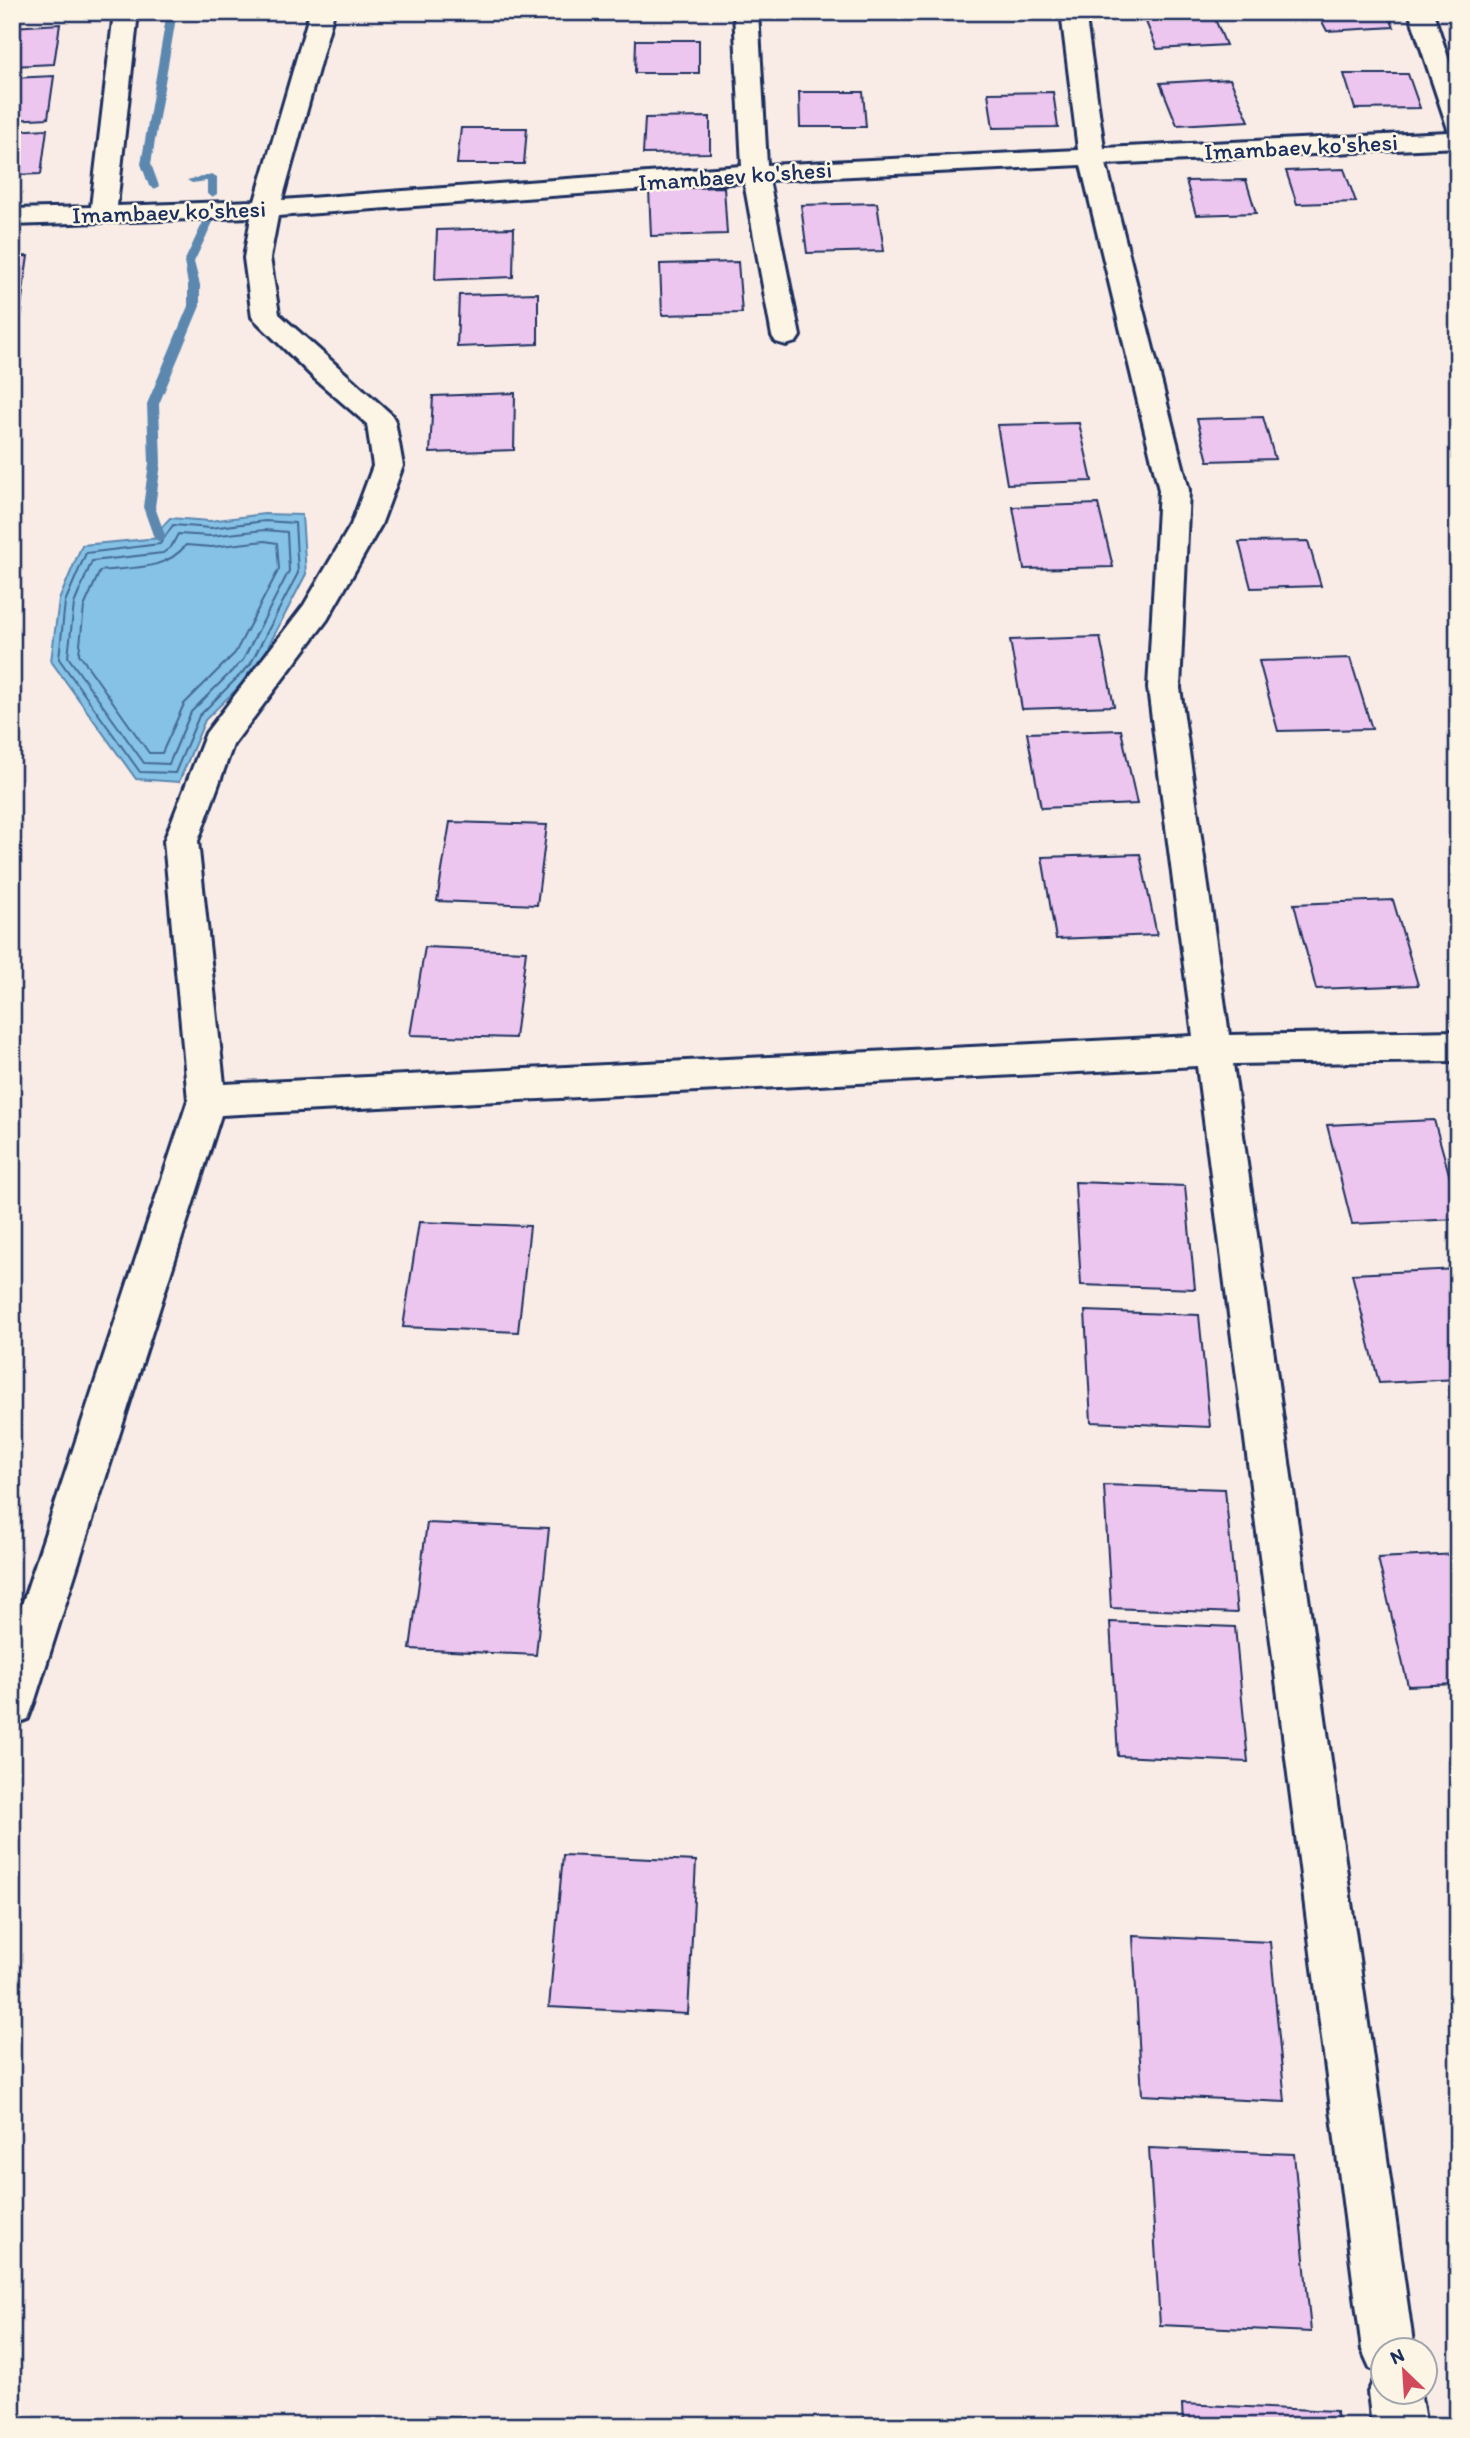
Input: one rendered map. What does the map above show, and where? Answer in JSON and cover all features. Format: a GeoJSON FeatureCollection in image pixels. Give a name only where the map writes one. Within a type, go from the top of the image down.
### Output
{"type":"FeatureCollection","features":[{"type":"Feature","properties":{"kind":"street"},"geometry":{"type":"LineString","coordinates":[[103,214],[126,12]]}},
{"type":"Feature","properties":{"kind":"street"},"geometry":{"type":"LineString","coordinates":[[12,1703],[207,1100],[181,841],[218,741],[316,612],[366,525],[388,466],[381,421],[266,317],[257,258],[266,209],[322,12]]}},
{"type":"Feature","properties":{"kind":"street"},"geometry":{"type":"LineString","coordinates":[[746,12],[755,173],[786,336]]}},
{"type":"Feature","properties":{"kind":"street"},"geometry":{"type":"LineString","coordinates":[[1073,12],[1092,157],[1174,490],[1164,688],[1386,2336]]}},
{"type":"Feature","properties":{"kind":"street"},"geometry":{"type":"LineString","coordinates":[[1421,12],[1458,127]]}},
{"type":"Feature","properties":{"kind":"street","name":"Imambaev ko'shesi"},"geometry":{"type":"LineString","coordinates":[[12,217],[266,209],[755,173],[1458,139]]}},
{"type":"Feature","properties":{"kind":"street"},"geometry":{"type":"LineString","coordinates":[[207,1100],[1212,1050],[1458,1046]]}},
{"type":"Feature","properties":{"kind":"street"},"geometry":{"type":"LineString","coordinates":[[1396,2406],[1399,2426]]}},
{"type":"Feature","properties":{"kind":"water"},"geometry":{"type":"Polygon","coordinates":[[[264,514],[302,515],[306,574],[256,670],[205,720],[179,782],[136,779],[51,661],[59,600],[82,545],[159,538],[158,531],[170,518],[210,521],[264,514]]]}},
{"type":"Feature","properties":{"kind":"building"},"geometry":{"type":"Polygon","coordinates":[[[1142,12],[1212,12],[1226,45],[1157,49],[1142,12]]]}},
{"type":"Feature","properties":{"kind":"building"},"geometry":{"type":"Polygon","coordinates":[[[1317,12],[1387,12],[1394,27],[1327,31],[1317,12]]]}},
{"type":"Feature","properties":{"kind":"building"},"geometry":{"type":"Polygon","coordinates":[[[60,24],[54,64],[12,66],[12,27],[60,24]]]}},
{"type":"Feature","properties":{"kind":"building"},"geometry":{"type":"Polygon","coordinates":[[[636,40],[699,40],[699,73],[635,73],[636,40]]]}},
{"type":"Feature","properties":{"kind":"building"},"geometry":{"type":"Polygon","coordinates":[[[1344,74],[1408,74],[1420,108],[1355,109],[1344,74]]]}},
{"type":"Feature","properties":{"kind":"building"},"geometry":{"type":"Polygon","coordinates":[[[54,76],[48,118],[12,120],[12,78],[54,76]]]}},
{"type":"Feature","properties":{"kind":"building"},"geometry":{"type":"Polygon","coordinates":[[[1230,79],[1249,121],[1177,125],[1160,83],[1230,79]]]}},
{"type":"Feature","properties":{"kind":"building"},"geometry":{"type":"Polygon","coordinates":[[[799,92],[863,92],[866,127],[800,127],[799,92]]]}},
{"type":"Feature","properties":{"kind":"building"},"geometry":{"type":"Polygon","coordinates":[[[1053,92],[1058,127],[993,128],[988,93],[1053,92]]]}},
{"type":"Feature","properties":{"kind":"building"},"geometry":{"type":"Polygon","coordinates":[[[710,117],[710,153],[643,154],[645,118],[710,117]]]}},
{"type":"Feature","properties":{"kind":"building"},"geometry":{"type":"Polygon","coordinates":[[[461,128],[527,128],[524,164],[457,164],[461,128]]]}},
{"type":"Feature","properties":{"kind":"building"},"geometry":{"type":"Polygon","coordinates":[[[47,129],[41,174],[12,175],[12,131],[47,129]]]}},
{"type":"Feature","properties":{"kind":"building"},"geometry":{"type":"Polygon","coordinates":[[[1344,169],[1356,202],[1297,204],[1286,171],[1344,169]]]}},
{"type":"Feature","properties":{"kind":"building"},"geometry":{"type":"Polygon","coordinates":[[[1246,180],[1256,213],[1196,215],[1186,181],[1246,180]]]}},
{"type":"Feature","properties":{"kind":"building"},"geometry":{"type":"Polygon","coordinates":[[[724,187],[727,234],[651,236],[649,189],[724,187]]]}},
{"type":"Feature","properties":{"kind":"building"},"geometry":{"type":"Polygon","coordinates":[[[877,203],[884,251],[807,253],[801,205],[877,203]]]}},
{"type":"Feature","properties":{"kind":"building"},"geometry":{"type":"Polygon","coordinates":[[[514,228],[513,277],[435,280],[437,230],[514,228]]]}},
{"type":"Feature","properties":{"kind":"building"},"geometry":{"type":"Polygon","coordinates":[[[28,256],[21,306],[12,307],[12,257],[28,256]]]}},
{"type":"Feature","properties":{"kind":"building"},"geometry":{"type":"Polygon","coordinates":[[[738,262],[742,313],[662,315],[660,264],[738,262]]]}},
{"type":"Feature","properties":{"kind":"building"},"geometry":{"type":"Polygon","coordinates":[[[538,293],[538,344],[457,347],[459,295],[538,293]]]}},
{"type":"Feature","properties":{"kind":"building"},"geometry":{"type":"Polygon","coordinates":[[[12,310],[22,310],[14,362],[12,362],[12,310]]]}},
{"type":"Feature","properties":{"kind":"building"},"geometry":{"type":"Polygon","coordinates":[[[515,393],[514,450],[430,453],[433,396],[515,393]]]}},
{"type":"Feature","properties":{"kind":"building"},"geometry":{"type":"Polygon","coordinates":[[[1263,417],[1275,459],[1208,461],[1197,419],[1263,417]]]}},
{"type":"Feature","properties":{"kind":"building"},"geometry":{"type":"Polygon","coordinates":[[[1079,423],[1092,481],[1007,484],[997,425],[1079,423]]]}},
{"type":"Feature","properties":{"kind":"building"},"geometry":{"type":"Polygon","coordinates":[[[1098,504],[1113,567],[1024,569],[1013,507],[1098,504]]]}},
{"type":"Feature","properties":{"kind":"building"},"geometry":{"type":"Polygon","coordinates":[[[1308,541],[1321,586],[1251,588],[1239,542],[1308,541]]]}},
{"type":"Feature","properties":{"kind":"building"},"geometry":{"type":"Polygon","coordinates":[[[1100,637],[1114,706],[1022,709],[1010,640],[1100,637]]]}},
{"type":"Feature","properties":{"kind":"building"},"geometry":{"type":"Polygon","coordinates":[[[1350,658],[1372,729],[1278,731],[1259,661],[1350,658]]]}},
{"type":"Feature","properties":{"kind":"building"},"geometry":{"type":"Polygon","coordinates":[[[1121,730],[1137,804],[1041,808],[1027,733],[1121,730]]]}},
{"type":"Feature","properties":{"kind":"building"},"geometry":{"type":"Polygon","coordinates":[[[450,822],[547,825],[537,905],[437,901],[450,822]]]}},
{"type":"Feature","properties":{"kind":"building"},"geometry":{"type":"Polygon","coordinates":[[[1140,854],[1157,935],[1056,939],[1042,857],[1140,854]]]}},
{"type":"Feature","properties":{"kind":"building"},"geometry":{"type":"Polygon","coordinates":[[[1393,900],[1418,985],[1316,989],[1294,904],[1393,900]]]}},
{"type":"Feature","properties":{"kind":"building"},"geometry":{"type":"Polygon","coordinates":[[[425,947],[526,951],[515,1038],[410,1035],[425,947]]]}},
{"type":"Feature","properties":{"kind":"building"},"geometry":{"type":"Polygon","coordinates":[[[1434,1120],[1458,1206],[1458,1219],[1352,1224],[1327,1125],[1434,1120]]]}},
{"type":"Feature","properties":{"kind":"building"},"geometry":{"type":"Polygon","coordinates":[[[1075,1182],[1185,1186],[1195,1289],[1081,1285],[1075,1182]]]}},
{"type":"Feature","properties":{"kind":"building"},"geometry":{"type":"Polygon","coordinates":[[[419,1222],[530,1226],[518,1332],[403,1327],[419,1222]]]}},
{"type":"Feature","properties":{"kind":"building"},"geometry":{"type":"Polygon","coordinates":[[[1458,1269],[1458,1379],[1379,1383],[1352,1274],[1458,1269]]]}},
{"type":"Feature","properties":{"kind":"building"},"geometry":{"type":"Polygon","coordinates":[[[1085,1311],[1199,1315],[1210,1427],[1091,1422],[1085,1311]]]}},
{"type":"Feature","properties":{"kind":"building"},"geometry":{"type":"Polygon","coordinates":[[[1104,1485],[1225,1489],[1237,1613],[1111,1608],[1104,1485]]]}},
{"type":"Feature","properties":{"kind":"building"},"geometry":{"type":"Polygon","coordinates":[[[427,1523],[549,1528],[536,1655],[410,1649],[427,1523]]]}},
{"type":"Feature","properties":{"kind":"building"},"geometry":{"type":"Polygon","coordinates":[[[1458,1554],[1458,1684],[1408,1686],[1378,1558],[1458,1554]]]}},
{"type":"Feature","properties":{"kind":"building"},"geometry":{"type":"Polygon","coordinates":[[[1110,1622],[1235,1627],[1248,1762],[1118,1756],[1110,1622]]]}},
{"type":"Feature","properties":{"kind":"building"},"geometry":{"type":"Polygon","coordinates":[[[563,1855],[696,1861],[688,2014],[549,2007],[563,1855]]]}},
{"type":"Feature","properties":{"kind":"building"},"geometry":{"type":"Polygon","coordinates":[[[1133,1936],[1270,1942],[1285,2102],[1142,2095],[1133,1936]]]}},
{"type":"Feature","properties":{"kind":"building"},"geometry":{"type":"Polygon","coordinates":[[[1149,2148],[1294,2154],[1311,2332],[1160,2325],[1149,2148]]]}},
{"type":"Feature","properties":{"kind":"building"},"geometry":{"type":"Polygon","coordinates":[[[1182,2404],[1336,2411],[1337,2426],[1183,2426],[1182,2404]]]}},
{"type":"Feature","properties":{"kind":"building"},"geometry":{"type":"Polygon","coordinates":[[[424,2416],[576,2424],[423,2426],[424,2416]]]}},
{"type":"Feature","properties":{"kind":"waterway"},"geometry":{"type":"LineString","coordinates":[[154,186],[146,164],[172,12]]}},
{"type":"Feature","properties":{"kind":"waterway"},"geometry":{"type":"LineString","coordinates":[[192,180],[212,177],[212,194]]}},
{"type":"Feature","properties":{"kind":"waterway"},"geometry":{"type":"LineString","coordinates":[[160,538],[149,507],[155,463],[153,404],[194,306],[194,285],[189,262],[209,220]]}}]}
